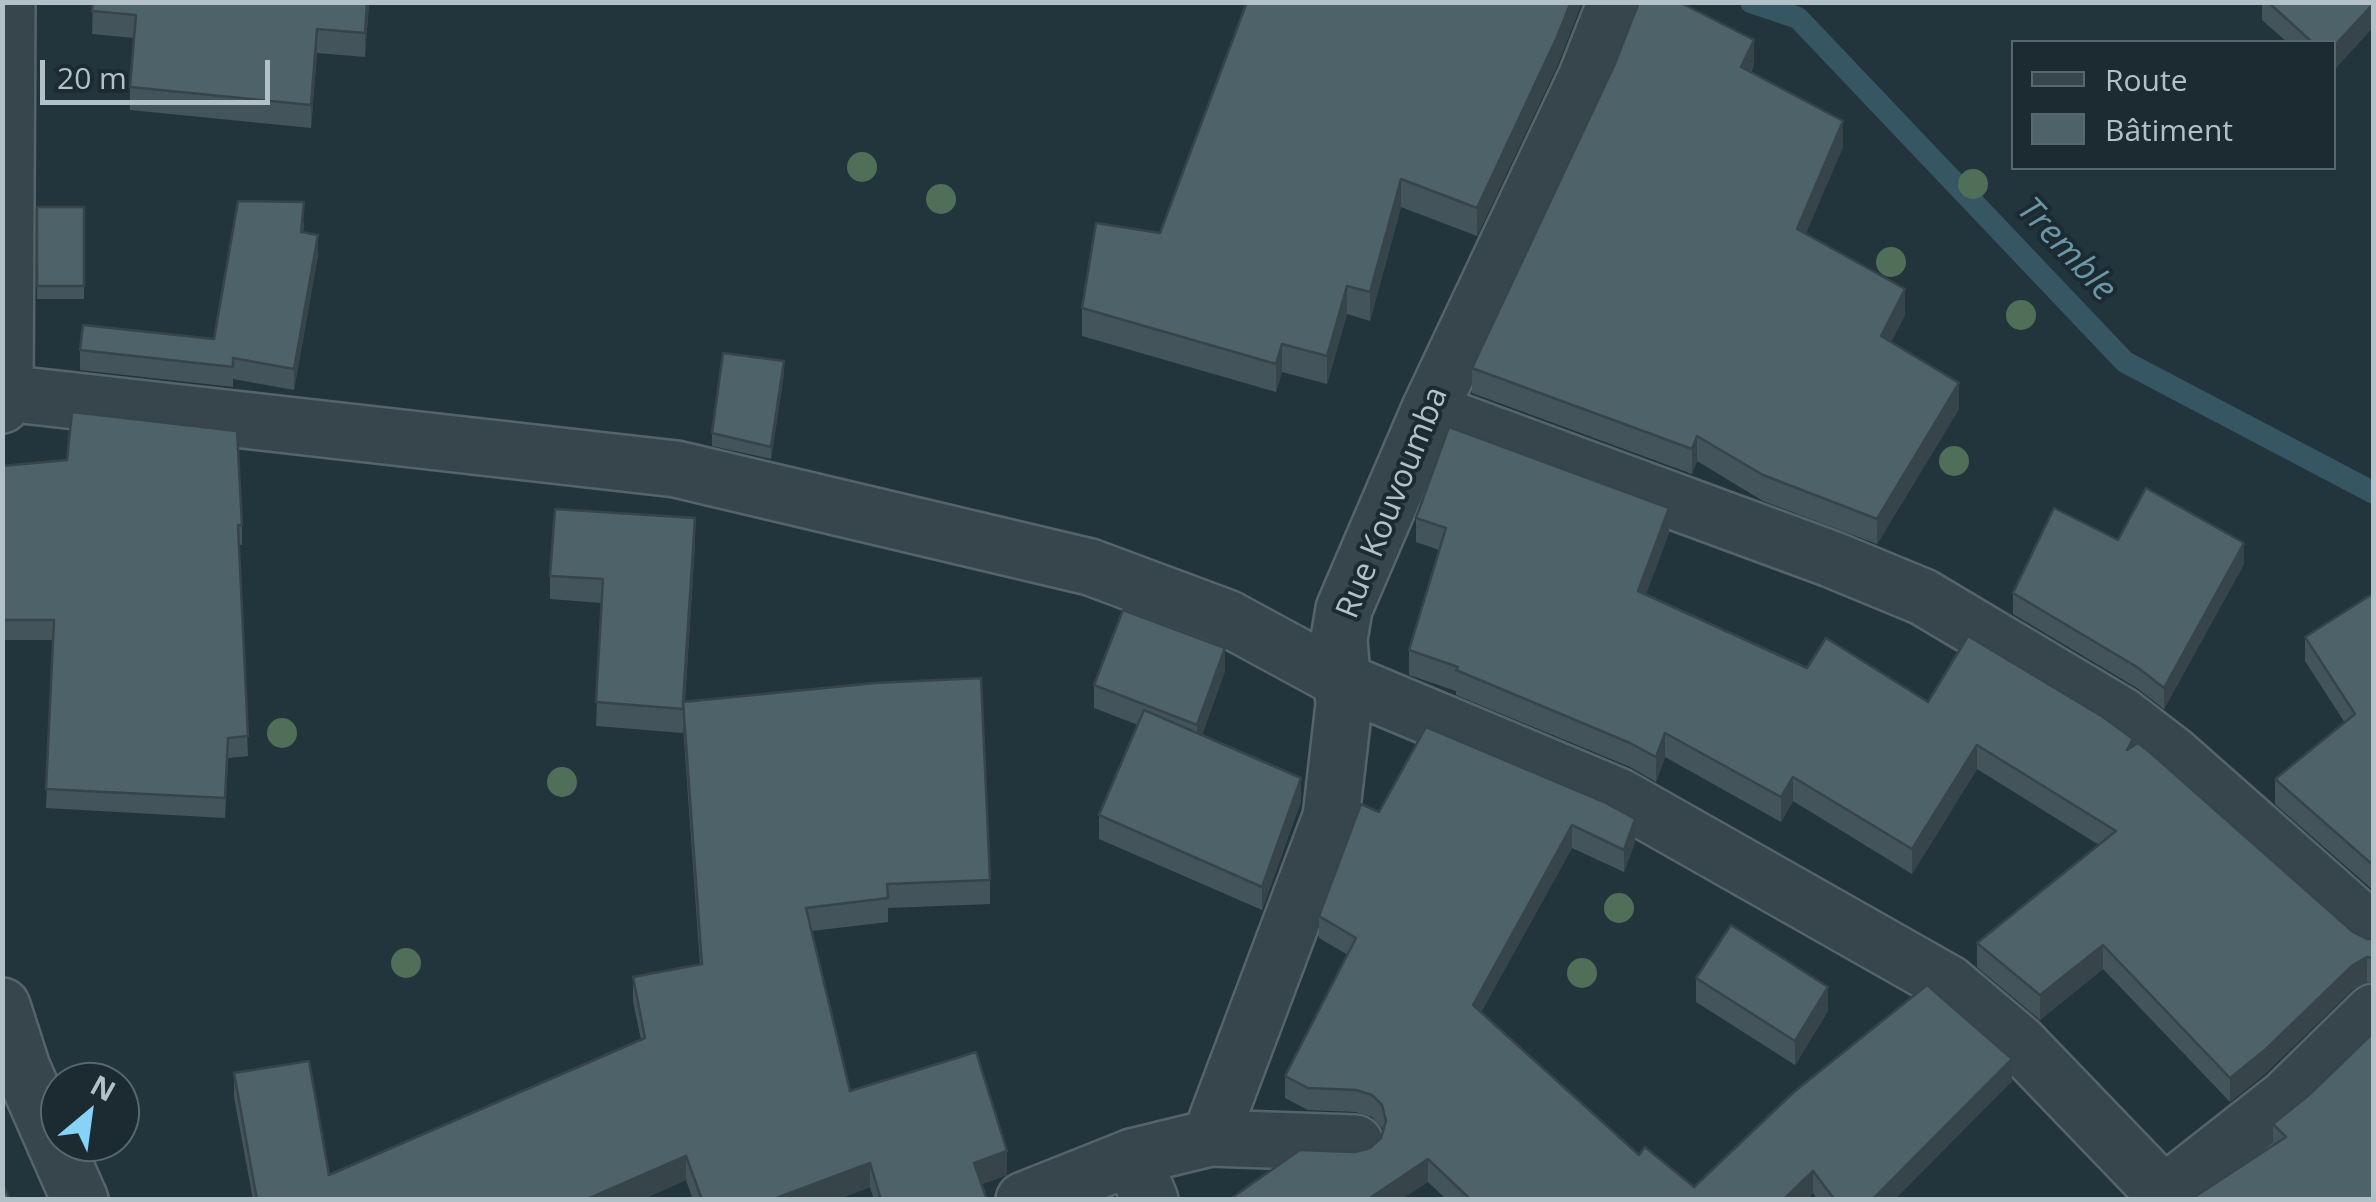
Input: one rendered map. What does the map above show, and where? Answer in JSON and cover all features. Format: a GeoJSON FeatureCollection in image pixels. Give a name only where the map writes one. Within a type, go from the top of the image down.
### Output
{"type":"FeatureCollection","features":[{"type":"Feature","properties":{"kind":"street"},"geometry":{"type":"LineString","coordinates":[[7,2],[4,399],[676,469],[1090,567],[1227,618],[1343,681],[1618,796],[1948,983],[2019,1043],[2164,1197],[2287,1098],[2374,1012]]}},
{"type":"Feature","properties":{"kind":"street","name":"Rue Kouvoumba"},"geometry":{"type":"LineString","coordinates":[[1210,1138],[1331,816],[1344,705],[1339,638],[1344,609],[1429,412],[1586,78],[1616,2]]}},
{"type":"Feature","properties":{"kind":"street"},"geometry":{"type":"LineString","coordinates":[[1429,412],[1831,559],[1923,597],[2121,716],[2160,745],[2374,933]]}},
{"type":"Feature","properties":{"kind":"street"},"geometry":{"type":"LineString","coordinates":[[2,1006],[22,1068],[80,1200]]}},
{"type":"Feature","properties":{"kind":"street"},"geometry":{"type":"LineString","coordinates":[[1024,1200],[1141,1178],[1210,1138],[1355,1143]]}},
{"type":"Feature","properties":{"kind":"building"},"geometry":{"type":"Polygon","coordinates":[[[93,2],[367,2],[365,33],[317,29],[311,105],[130,87],[136,15],[92,11],[93,2]]]}},
{"type":"Feature","properties":{"kind":"building"},"geometry":{"type":"Polygon","coordinates":[[[1247,2],[1571,2],[1477,208],[1401,179],[1370,292],[1347,286],[1327,356],[1282,344],[1276,364],[1082,308],[1096,223],[1160,233],[1247,2]]]}},
{"type":"Feature","properties":{"kind":"building"},"geometry":{"type":"Polygon","coordinates":[[[1639,2],[1679,2],[1754,40],[1741,67],[1843,121],[1797,229],[1905,289],[1881,336],[1959,383],[1877,519],[1763,475],[1697,436],[1692,449],[1472,368],[1614,66],[1639,2]]]}},
{"type":"Feature","properties":{"kind":"building"},"geometry":{"type":"Polygon","coordinates":[[[2268,2],[2374,2],[2336,44],[2336,40],[2310,40],[2268,2]]]}},
{"type":"Feature","properties":{"kind":"building"},"geometry":{"type":"Polygon","coordinates":[[[238,201],[304,202],[301,232],[318,235],[294,369],[233,358],[233,367],[80,350],[83,325],[214,339],[238,201]]]}},
{"type":"Feature","properties":{"kind":"building"},"geometry":{"type":"Polygon","coordinates":[[[37,207],[84,207],[84,286],[37,286],[37,207]]]}},
{"type":"Feature","properties":{"kind":"building"},"geometry":{"type":"Polygon","coordinates":[[[723,353],[784,361],[771,447],[712,433],[723,353]]]}},
{"type":"Feature","properties":{"kind":"building"},"geometry":{"type":"Polygon","coordinates":[[[72,412],[237,431],[248,736],[228,738],[225,798],[46,789],[54,620],[2,620],[2,466],[67,460],[72,412]]]}},
{"type":"Feature","properties":{"kind":"building"},"geometry":{"type":"Polygon","coordinates":[[[1449,427],[1669,508],[1638,591],[1807,668],[1826,638],[1928,702],[1968,636],[2133,739],[2127,750],[2138,743],[2353,932],[2374,939],[2374,958],[2367,957],[2353,965],[2230,1078],[2103,945],[2040,995],[1977,943],[2116,831],[1977,745],[1912,849],[1793,777],[1781,797],[1665,733],[1656,757],[1456,670],[1458,667],[1409,650],[1446,528],[1416,518],[1449,427]]]}},
{"type":"Feature","properties":{"kind":"building"},"geometry":{"type":"Polygon","coordinates":[[[2146,488],[2244,543],[2164,688],[2137,667],[2013,593],[2054,508],[2118,540],[2146,488]]]}},
{"type":"Feature","properties":{"kind":"building"},"geometry":{"type":"Polygon","coordinates":[[[555,509],[695,518],[683,709],[596,702],[603,579],[550,576],[555,509]]]}},
{"type":"Feature","properties":{"kind":"building"},"geometry":{"type":"Polygon","coordinates":[[[2374,593],[2374,866],[2275,779],[2355,714],[2305,637],[2374,593]]]}},
{"type":"Feature","properties":{"kind":"building"},"geometry":{"type":"Polygon","coordinates":[[[1123,610],[1225,648],[1197,725],[1094,685],[1123,610]]]}},
{"type":"Feature","properties":{"kind":"building"},"geometry":{"type":"Polygon","coordinates":[[[981,678],[990,880],[887,884],[888,898],[806,908],[850,1091],[976,1052],[1007,1151],[974,1163],[987,1200],[881,1200],[870,1163],[771,1200],[702,1200],[686,1156],[585,1200],[257,1200],[234,1073],[309,1061],[329,1175],[645,1038],[633,977],[702,964],[683,702],[875,683],[981,678]]]}},
{"type":"Feature","properties":{"kind":"building"},"geometry":{"type":"Polygon","coordinates":[[[1144,710],[1301,778],[1262,887],[1099,815],[1144,710]]]}},
{"type":"Feature","properties":{"kind":"building"},"geometry":{"type":"Polygon","coordinates":[[[1426,727],[1604,802],[1635,819],[1624,850],[1572,825],[1473,1005],[1639,1155],[1645,1147],[1694,1187],[1794,1092],[1927,985],[2012,1059],[1872,1200],[1835,1200],[1813,1171],[1783,1200],[1471,1200],[1428,1159],[1367,1200],[1235,1200],[1233,1197],[1300,1150],[1355,1152],[1370,1148],[1381,1138],[1386,1121],[1382,1105],[1372,1095],[1356,1090],[1308,1088],[1285,1076],[1356,938],[1319,916],[1361,804],[1379,812],[1426,727]]]}},
{"type":"Feature","properties":{"kind":"building"},"geometry":{"type":"Polygon","coordinates":[[[1731,925],[1828,987],[1795,1041],[1696,978],[1731,925]]]}},
{"type":"Feature","properties":{"kind":"building"},"geometry":{"type":"Polygon","coordinates":[[[2374,1032],[2374,1200],[2190,1200],[2286,1137],[2273,1124],[2374,1032]]]}},
{"type":"Feature","properties":{"kind":"building"},"geometry":{"type":"Polygon","coordinates":[[[2,1182],[10,1200],[2,1200],[2,1182]]]}},
{"type":"Feature","properties":{"kind":"waterway","name":"Tremble"},"geometry":{"type":"LineString","coordinates":[[1751,2],[1798,18],[2125,362],[2374,493]]}}]}
